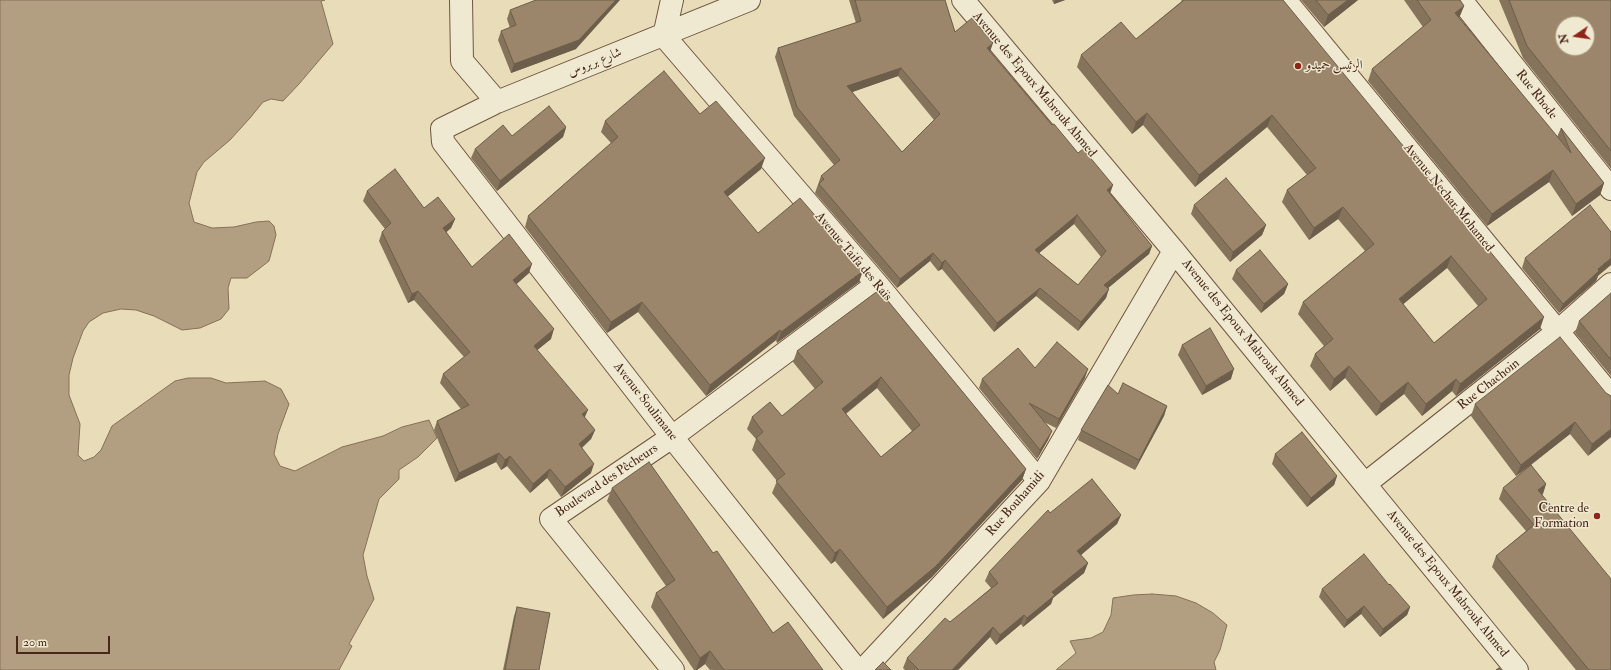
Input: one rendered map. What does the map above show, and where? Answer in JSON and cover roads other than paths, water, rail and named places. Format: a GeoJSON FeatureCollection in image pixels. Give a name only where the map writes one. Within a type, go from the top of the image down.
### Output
{"type":"FeatureCollection","features":[{"type":"Feature","properties":{"kind":"street"},"geometry":{"type":"LineString","coordinates":[[461,0],[462,60],[497,102]]}},
{"type":"Feature","properties":{"kind":"street"},"geometry":{"type":"LineString","coordinates":[[664,36],[672,0]]}},
{"type":"Feature","properties":{"kind":"street","name":"شارع بربروس"},"geometry":{"type":"LineString","coordinates":[[442,129],[497,102],[664,36],[750,0]]}},
{"type":"Feature","properties":{"kind":"street","name":"Avenue des Epoux Mabrouk Ahmed"},"geometry":{"type":"LineString","coordinates":[[963,0],[1174,252],[1517,670]]}},
{"type":"Feature","properties":{"kind":"street","name":"Avenue Nechar Mohamed"},"geometry":{"type":"LineString","coordinates":[[1285,0],[1611,396]]}},
{"type":"Feature","properties":{"kind":"street","name":"Rue Rhode"},"geometry":{"type":"LineString","coordinates":[[1460,0],[1611,189]]}},
{"type":"Feature","properties":{"kind":"street","name":"Avenue Taifa des Raïs"},"geometry":{"type":"LineString","coordinates":[[664,36],[877,284],[1039,481]]}},
{"type":"Feature","properties":{"kind":"street","name":"Avenue Soulimane"},"geometry":{"type":"LineString","coordinates":[[442,129],[443,142],[672,437],[857,670]]}},
{"type":"Feature","properties":{"kind":"street","name":"Rue Bouhamidi"},"geometry":{"type":"LineString","coordinates":[[863,670],[1039,481],[1174,252]]}},
{"type":"Feature","properties":{"kind":"street","name":"Boulevard des Pêcheurs"},"geometry":{"type":"LineString","coordinates":[[673,670],[551,519],[672,437],[877,284]]}},
{"type":"Feature","properties":{"kind":"street","name":"Rue Chachoin"},"geometry":{"type":"LineString","coordinates":[[1365,484],[1557,332],[1611,284]]}},
{"type":"Feature","properties":{"kind":"place","name":"الرئيس حميدو"},"geometry":{"type":"Point","coordinates":[1298,66]}},
{"type":"Feature","properties":{"kind":"place","name":"Centre de Formation"},"geometry":{"type":"Point","coordinates":[1597,516]}}]}
